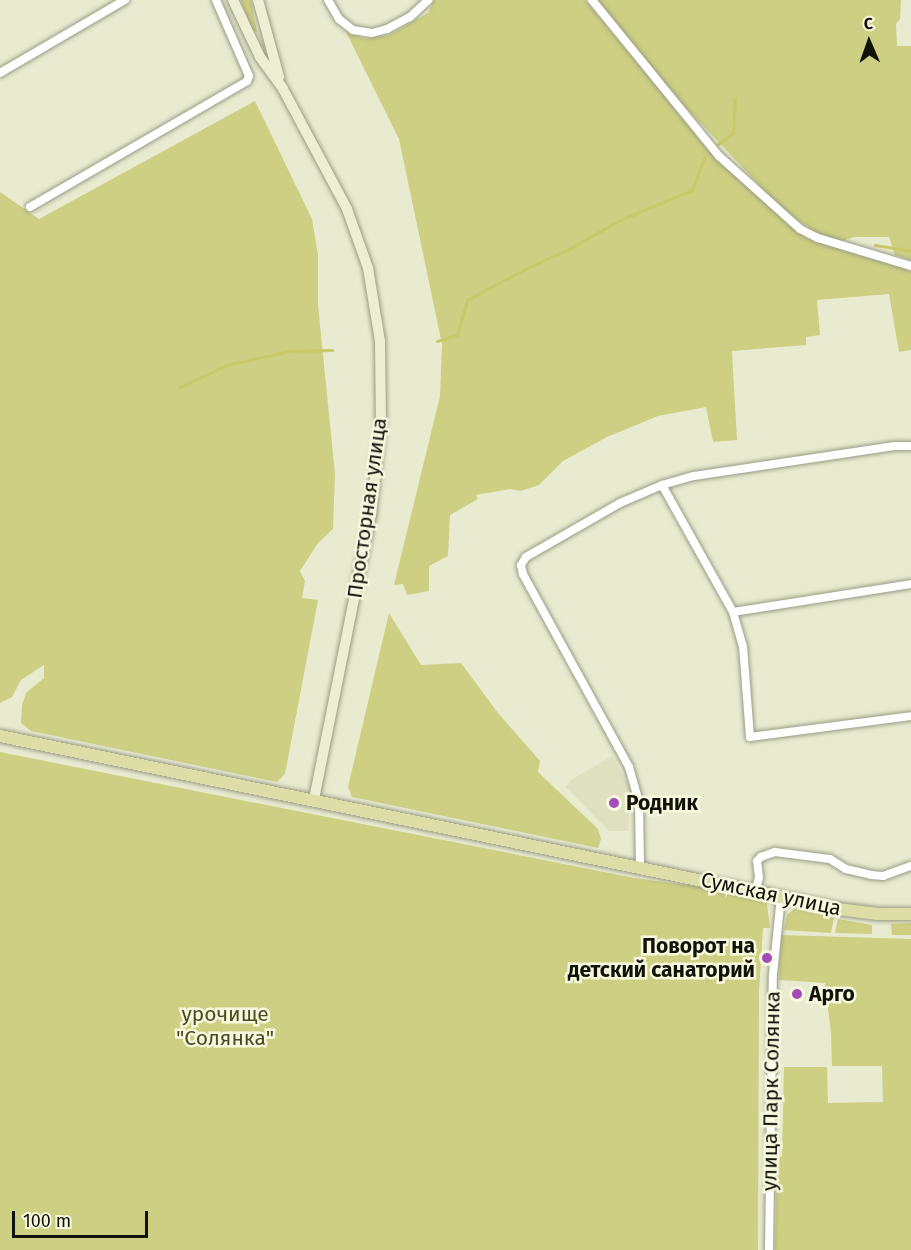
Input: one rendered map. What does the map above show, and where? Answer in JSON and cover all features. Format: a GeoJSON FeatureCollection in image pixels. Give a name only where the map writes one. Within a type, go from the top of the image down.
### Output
{"type":"FeatureCollection","features":[{"type":"Feature","properties":{"kind":"main road","name":"Просторная улица"},"geometry":{"type":"LineString","coordinates":[[233,0],[251,41],[283,88],[347,208],[359,238],[374,297],[381,373],[381,422],[371,514],[314,800]]}},
{"type":"Feature","properties":{"kind":"main road","name":"Просторная улица"},"geometry":{"type":"LineString","coordinates":[[258,0],[283,88]]}},
{"type":"Feature","properties":{"kind":"main road"},"geometry":{"type":"LineString","coordinates":[[251,41],[262,44],[266,34]]}},
{"type":"Feature","properties":{"kind":"main road","name":"Сумская улица"},"geometry":{"type":"LineString","coordinates":[[0,736],[849,910],[911,914]]}},
{"type":"Feature","properties":{"kind":"street"},"geometry":{"type":"LineString","coordinates":[[0,72],[125,0]]}},
{"type":"Feature","properties":{"kind":"street"},"geometry":{"type":"LineString","coordinates":[[30,207],[247,81],[249,76],[216,0]]}},
{"type":"Feature","properties":{"kind":"street"},"geometry":{"type":"LineString","coordinates":[[328,0],[339,19],[354,30],[372,33],[387,29],[410,17],[428,0]]}},
{"type":"Feature","properties":{"kind":"street"},"geometry":{"type":"LineString","coordinates":[[592,0],[719,156],[800,230],[818,238],[911,266]]}},
{"type":"Feature","properties":{"kind":"street"},"geometry":{"type":"LineString","coordinates":[[636,865],[639,802],[629,767],[523,574],[521,566],[526,557],[620,504],[662,485],[694,476],[895,446],[911,446]]}},
{"type":"Feature","properties":{"kind":"street"},"geometry":{"type":"LineString","coordinates":[[662,485],[733,612],[743,646],[750,737],[911,716]]}},
{"type":"Feature","properties":{"kind":"street"},"geometry":{"type":"LineString","coordinates":[[733,612],[911,584]]}},
{"type":"Feature","properties":{"kind":"street"},"geometry":{"type":"LineString","coordinates":[[756,890],[759,877],[757,861],[761,856],[775,852],[830,859],[846,869],[871,875],[882,876],[911,866]]}},
{"type":"Feature","properties":{"kind":"street","name":"улица Парк Солянка"},"geometry":{"type":"LineString","coordinates":[[769,1250],[772,974],[781,896]]}},
{"type":"Feature","properties":{"kind":"shaded area"},"geometry":{"type":"Polygon","coordinates":[[[612,756],[634,795],[636,807],[629,811],[628,831],[609,831],[566,787],[571,780],[612,756]]]}},
{"type":"Feature","properties":{"kind":"green space"},"geometry":{"type":"Polygon","coordinates":[[[241,0],[251,0],[257,32],[252,31],[241,0]]]}},
{"type":"Feature","properties":{"kind":"green space"},"geometry":{"type":"Polygon","coordinates":[[[434,0],[585,0],[720,163],[806,238],[911,271],[911,350],[899,352],[889,294],[817,300],[820,335],[806,337],[806,345],[732,351],[737,440],[713,442],[706,407],[658,416],[607,437],[563,461],[539,485],[521,491],[510,489],[476,495],[478,499],[450,515],[448,556],[429,566],[429,591],[407,595],[403,584],[394,585],[440,396],[442,344],[399,139],[346,32],[365,39],[389,35],[428,13],[434,0]]]}},
{"type":"Feature","properties":{"kind":"green space"},"geometry":{"type":"Polygon","coordinates":[[[597,0],[901,0],[900,19],[896,24],[897,46],[911,46],[911,260],[895,255],[889,237],[854,237],[842,241],[818,234],[782,209],[675,96],[597,0]]]}},
{"type":"Feature","properties":{"kind":"green space"},"geometry":{"type":"Polygon","coordinates":[[[255,101],[312,219],[318,255],[318,305],[335,474],[333,529],[318,543],[300,571],[305,581],[302,598],[318,600],[285,774],[277,782],[31,731],[21,723],[22,705],[26,693],[44,678],[44,665],[21,680],[12,697],[0,703],[0,192],[39,219],[255,101]]]}},
{"type":"Feature","properties":{"kind":"green space"},"geometry":{"type":"Polygon","coordinates":[[[389,613],[421,665],[461,663],[498,713],[540,761],[538,772],[598,829],[601,839],[598,848],[352,797],[348,787],[389,613]]]}},
{"type":"Feature","properties":{"kind":"green space","name":"урочище \"Солянка\""},"geometry":{"type":"Polygon","coordinates":[[[0,752],[634,878],[716,889],[767,903],[770,928],[763,928],[759,991],[758,1250],[0,1250],[0,752]]]}},
{"type":"Feature","properties":{"kind":"green space"},"geometry":{"type":"Polygon","coordinates":[[[794,909],[834,918],[831,933],[784,930],[787,915],[794,909]]]}},
{"type":"Feature","properties":{"kind":"green space"},"geometry":{"type":"Polygon","coordinates":[[[838,919],[872,925],[872,934],[835,933],[838,919]]]}},
{"type":"Feature","properties":{"kind":"green space"},"geometry":{"type":"Polygon","coordinates":[[[911,923],[911,935],[892,935],[891,924],[911,923]]]}},
{"type":"Feature","properties":{"kind":"green space"},"geometry":{"type":"Polygon","coordinates":[[[781,935],[911,939],[911,1250],[775,1250],[777,1160],[782,1156],[784,1067],[827,1067],[828,1103],[883,1102],[882,1066],[832,1066],[825,983],[779,980],[781,935]]]}},
{"type":"Feature","properties":{"kind":"waterway"},"geometry":{"type":"LineString","coordinates":[[718,144],[733,133],[735,99]]}},
{"type":"Feature","properties":{"kind":"waterway"},"geometry":{"type":"LineString","coordinates":[[437,341],[457,335],[467,300],[567,250],[620,220],[692,190],[705,156]]}},
{"type":"Feature","properties":{"kind":"waterway"},"geometry":{"type":"LineString","coordinates":[[875,245],[911,251]]}},
{"type":"Feature","properties":{"kind":"waterway"},"geometry":{"type":"LineString","coordinates":[[180,387],[227,365],[288,351],[332,350]]}},
{"type":"Feature","properties":{"kind":"place","name":"Родник"},"geometry":{"type":"Point","coordinates":[614,803]}},
{"type":"Feature","properties":{"kind":"place","name":"Поворот на детский санаторий"},"geometry":{"type":"Point","coordinates":[767,958]}},
{"type":"Feature","properties":{"kind":"place","name":"Арго"},"geometry":{"type":"Point","coordinates":[797,994]}}]}
